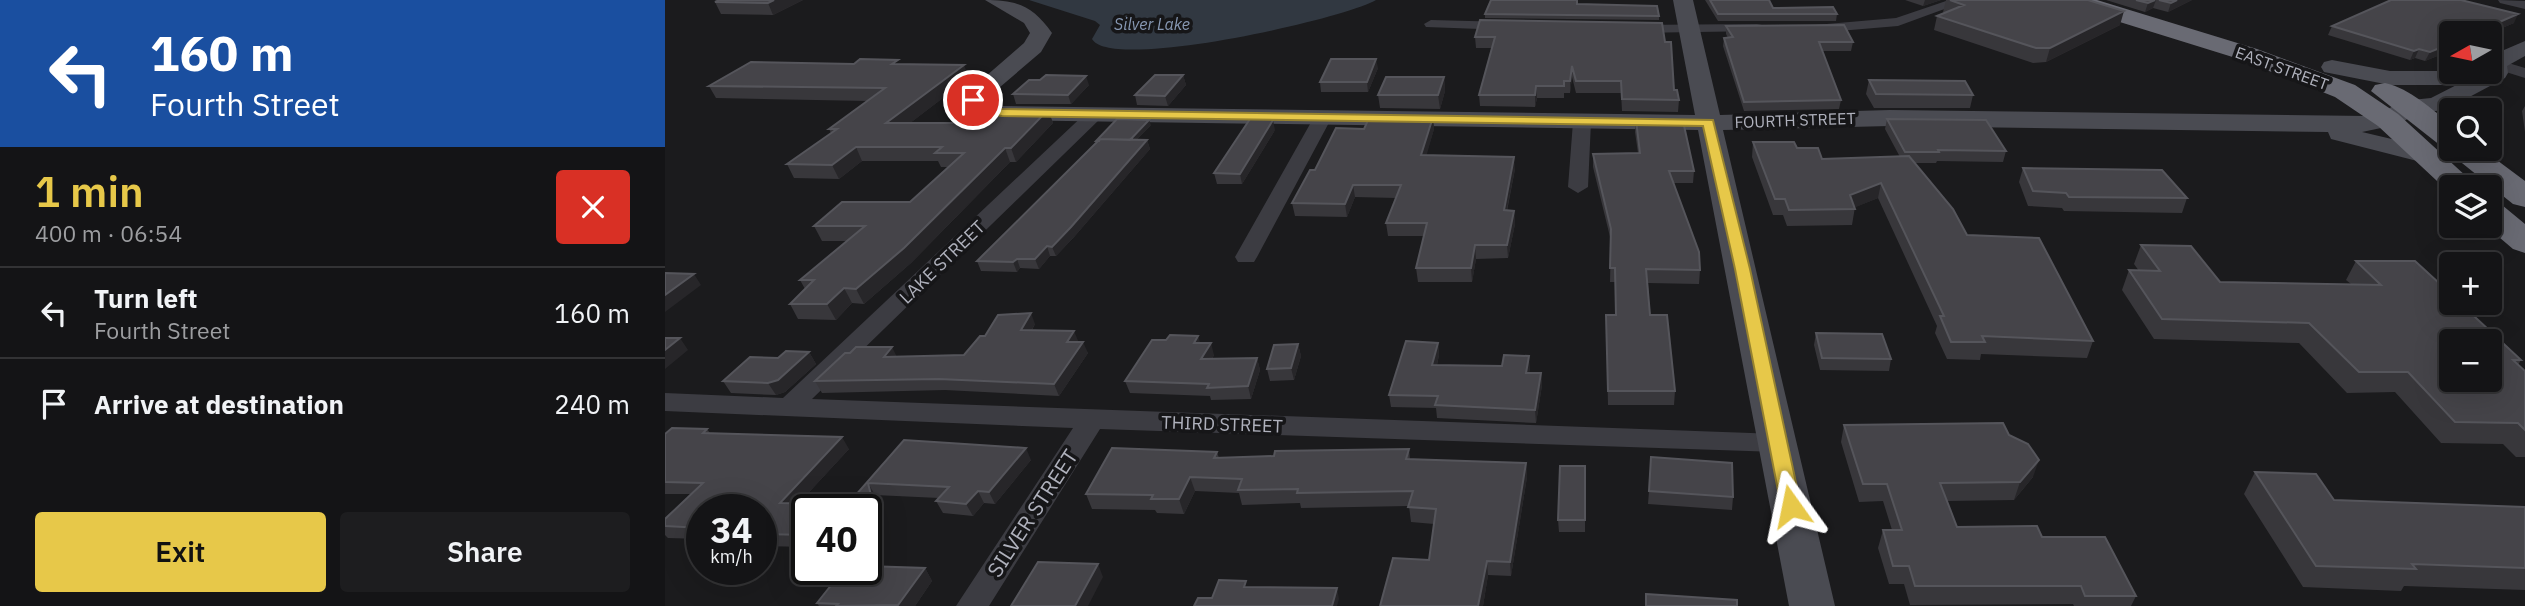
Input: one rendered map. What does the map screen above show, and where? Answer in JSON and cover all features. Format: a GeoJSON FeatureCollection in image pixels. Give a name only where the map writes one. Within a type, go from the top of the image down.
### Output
{"type":"FeatureCollection","features":[{"type":"Feature","properties":{"kind":"highway","name":"EAST STREET"},"geometry":{"type":"LineString","coordinates":[[2073,0],[2301,73],[2399,113],[2439,133]]}},
{"type":"Feature","properties":{"kind":"highway","name":"EAST STREET"},"geometry":{"type":"LineString","coordinates":[[2089,0],[2332,67],[2367,82],[2399,113],[2425,155],[2448,175]]}},
{"type":"Feature","properties":{"kind":"highway"},"geometry":{"type":"LineString","coordinates":[[2478,161],[2525,197]]}},
{"type":"Feature","properties":{"kind":"highway"},"geometry":{"type":"LineString","coordinates":[[2502,222],[2525,242]]}},
{"type":"Feature","properties":{"kind":"street","name":"FOURTH STREET"},"geometry":{"type":"LineString","coordinates":[[995,0],[1036,23],[1041,37],[1033,47],[977,93],[973,100],[975,106],[1002,113],[1583,122],[1709,123],[1890,118],[2275,125],[2399,113],[2436,105],[2476,84]]}},
{"type":"Feature","properties":{"kind":"street"},"geometry":{"type":"LineString","coordinates":[[1797,29],[1862,27],[1898,22],[1962,0]]}},
{"type":"Feature","properties":{"kind":"street"},"geometry":{"type":"LineString","coordinates":[[2505,0],[2525,5]]}},
{"type":"Feature","properties":{"kind":"street"},"geometry":{"type":"LineString","coordinates":[[1686,14],[1812,606]]}},
{"type":"Feature","properties":{"kind":"street"},"geometry":{"type":"LineString","coordinates":[[1621,28],[1686,14],[1771,28]]}},
{"type":"Feature","properties":{"kind":"street"},"geometry":{"type":"LineString","coordinates":[[1431,24],[1527,26]]}},
{"type":"Feature","properties":{"kind":"street"},"geometry":{"type":"LineString","coordinates":[[2503,60],[2525,48]]}},
{"type":"Feature","properties":{"kind":"street"},"geometry":{"type":"LineString","coordinates":[[2332,67],[2390,78],[2439,76]]}},
{"type":"Feature","properties":{"kind":"street"},"geometry":{"type":"LineString","coordinates":[[2503,68],[2525,73]]}},
{"type":"Feature","properties":{"kind":"street"},"geometry":{"type":"LineString","coordinates":[[2399,113],[2409,95],[2439,81]]}},
{"type":"Feature","properties":{"kind":"street","name":"LAKE STREET"},"geometry":{"type":"LineString","coordinates":[[788,408],[1095,114]]}},
{"type":"Feature","properties":{"kind":"street"},"geometry":{"type":"LineString","coordinates":[[1246,257],[1323,117]]}},
{"type":"Feature","properties":{"kind":"street"},"geometry":{"type":"LineString","coordinates":[[1578,187],[1583,122]]}},
{"type":"Feature","properties":{"kind":"street","name":"FOURTH STREET"},"geometry":{"type":"LineString","coordinates":[[2275,125],[2359,137],[2425,155]]}},
{"type":"Feature","properties":{"kind":"street"},"geometry":{"type":"LineString","coordinates":[[665,421],[676,402]]}},
{"type":"Feature","properties":{"kind":"street","name":"THIRD STREET"},"geometry":{"type":"LineString","coordinates":[[676,402],[1092,420],[1778,443]]}},
{"type":"Feature","properties":{"kind":"street","name":"SILVER STREET"},"geometry":{"type":"LineString","coordinates":[[972,606],[1092,420]]}},
{"type":"Feature","properties":{"kind":"water","name":"Silver Lake"},"geometry":{"type":"Polygon","coordinates":[[[1029,0],[1376,0],[1321,19],[1277,29],[1229,39],[1139,50],[1108,48],[1092,39],[1100,25],[1095,21],[1029,0]]]}},
{"type":"Feature","properties":{"kind":"building"},"geometry":{"type":"Polygon","coordinates":[[[774,0],[768,3],[715,2],[774,0]]]}},
{"type":"Feature","properties":{"kind":"building"},"geometry":{"type":"Polygon","coordinates":[[[1491,0],[1577,0],[1577,4],[1657,6],[1659,16],[1485,14],[1491,0]]]}},
{"type":"Feature","properties":{"kind":"building"},"geometry":{"type":"Polygon","coordinates":[[[1710,0],[1769,0],[1773,8],[1833,7],[1837,14],[1718,14],[1710,0]]]}},
{"type":"Feature","properties":{"kind":"building"},"geometry":{"type":"Polygon","coordinates":[[[1950,0],[2088,0],[2124,11],[2050,48],[2036,48],[1937,16],[1964,5],[1950,0]]]}},
{"type":"Feature","properties":{"kind":"building"},"geometry":{"type":"Polygon","coordinates":[[[2391,0],[2461,0],[2518,14],[2502,21],[2439,21],[2439,48],[2430,52],[2419,49],[2414,51],[2332,26],[2391,0]]]}},
{"type":"Feature","properties":{"kind":"building"},"geometry":{"type":"Polygon","coordinates":[[[1480,20],[1662,23],[1665,42],[1671,42],[1674,90],[1677,90],[1679,100],[1622,99],[1621,81],[1576,81],[1572,66],[1570,81],[1564,81],[1564,86],[1536,86],[1535,95],[1479,95],[1495,37],[1475,37],[1480,20]]]}},
{"type":"Feature","properties":{"kind":"building"},"geometry":{"type":"Polygon","coordinates":[[[1844,25],[1853,42],[1819,42],[1841,100],[1744,102],[1724,38],[1733,37],[1726,26],[1844,25]]]}},
{"type":"Feature","properties":{"kind":"building"},"geometry":{"type":"Polygon","coordinates":[[[860,59],[898,60],[892,64],[964,65],[886,123],[973,123],[990,109],[1048,110],[1011,148],[1005,148],[904,248],[856,289],[844,288],[827,304],[790,304],[814,280],[800,280],[865,226],[814,226],[842,202],[910,202],[964,153],[935,153],[942,147],[856,147],[832,165],[787,164],[837,129],[829,129],[885,88],[709,86],[751,62],[854,64],[860,59]]]}},
{"type":"Feature","properties":{"kind":"building"},"geometry":{"type":"Polygon","coordinates":[[[1331,59],[1376,59],[1367,82],[1320,82],[1331,59]]]}},
{"type":"Feature","properties":{"kind":"building"},"geometry":{"type":"Polygon","coordinates":[[[1046,75],[1086,76],[1068,95],[1013,94],[1029,80],[1040,80],[1046,75]]]}},
{"type":"Feature","properties":{"kind":"building"},"geometry":{"type":"Polygon","coordinates":[[[1155,75],[1183,75],[1165,96],[1135,95],[1155,75]]]}},
{"type":"Feature","properties":{"kind":"building"},"geometry":{"type":"Polygon","coordinates":[[[1386,77],[1444,77],[1438,95],[1378,95],[1386,77]]]}},
{"type":"Feature","properties":{"kind":"building"},"geometry":{"type":"Polygon","coordinates":[[[1869,80],[1965,81],[1973,95],[1876,94],[1869,80]]]}},
{"type":"Feature","properties":{"kind":"building"},"geometry":{"type":"Polygon","coordinates":[[[1252,116],[1267,116],[1273,120],[1240,174],[1214,173],[1252,116]]]}},
{"type":"Feature","properties":{"kind":"building"},"geometry":{"type":"Polygon","coordinates":[[[1370,116],[1433,117],[1421,155],[1514,157],[1504,210],[1514,211],[1507,245],[1475,245],[1471,268],[1416,268],[1427,223],[1386,223],[1401,185],[1353,185],[1345,204],[1292,203],[1310,170],[1315,170],[1336,128],[1364,129],[1370,116]]]}},
{"type":"Feature","properties":{"kind":"building"},"geometry":{"type":"Polygon","coordinates":[[[1117,119],[1149,120],[1130,140],[1096,141],[1117,119]]]}},
{"type":"Feature","properties":{"kind":"building"},"geometry":{"type":"Polygon","coordinates":[[[1887,119],[1986,120],[2006,151],[1905,152],[1887,119]]]}},
{"type":"Feature","properties":{"kind":"building"},"geometry":{"type":"Polygon","coordinates":[[[1636,120],[1683,121],[1694,171],[1669,171],[1699,252],[1700,270],[1646,269],[1650,315],[1667,315],[1675,391],[1608,391],[1606,315],[1616,315],[1615,268],[1610,268],[1611,229],[1593,154],[1640,153],[1636,120]]]}},
{"type":"Feature","properties":{"kind":"building"},"geometry":{"type":"Polygon","coordinates":[[[1100,139],[1147,140],[1052,247],[1047,246],[1035,259],[1017,259],[1013,262],[977,261],[1100,139]]]}},
{"type":"Feature","properties":{"kind":"building"},"geometry":{"type":"Polygon","coordinates":[[[1753,142],[1794,142],[1797,148],[1818,148],[1822,159],[1909,156],[1953,209],[1967,235],[2039,238],[2093,341],[1982,336],[1985,342],[1951,342],[1940,316],[1944,316],[1881,183],[1850,195],[1855,209],[1789,210],[1785,199],[1775,199],[1753,142]]]}},
{"type":"Feature","properties":{"kind":"building"},"geometry":{"type":"Polygon","coordinates":[[[2023,168],[2162,170],[2187,198],[2069,197],[2066,193],[2033,191],[2023,168]]]}},
{"type":"Feature","properties":{"kind":"building"},"geometry":{"type":"Polygon","coordinates":[[[2141,245],[2191,246],[2220,282],[2381,285],[2356,261],[2415,261],[2439,283],[2439,315],[2473,315],[2488,329],[2439,329],[2439,392],[2502,392],[2502,342],[2521,360],[2513,360],[2525,371],[2525,430],[2518,423],[2455,422],[2408,372],[2359,372],[2309,323],[2162,319],[2129,270],[2160,271],[2141,245]]]}},
{"type":"Feature","properties":{"kind":"building"},"geometry":{"type":"Polygon","coordinates":[[[665,273],[694,274],[665,295],[665,273]]]}},
{"type":"Feature","properties":{"kind":"building"},"geometry":{"type":"Polygon","coordinates":[[[1031,313],[1021,330],[1074,331],[1067,342],[1083,342],[1054,384],[939,379],[815,381],[845,353],[850,353],[856,347],[892,347],[884,357],[964,355],[980,336],[985,336],[998,315],[1031,313]]]}},
{"type":"Feature","properties":{"kind":"building"},"geometry":{"type":"Polygon","coordinates":[[[1816,333],[1882,334],[1891,359],[1822,358],[1816,333]]]}},
{"type":"Feature","properties":{"kind":"building"},"geometry":{"type":"Polygon","coordinates":[[[1170,335],[1198,336],[1194,343],[1211,343],[1201,359],[1257,358],[1248,386],[1207,388],[1209,384],[1125,381],[1152,340],[1166,340],[1170,335]]]}},
{"type":"Feature","properties":{"kind":"building"},"geometry":{"type":"Polygon","coordinates":[[[665,338],[680,338],[665,350],[665,338]]]}},
{"type":"Feature","properties":{"kind":"building"},"geometry":{"type":"Polygon","coordinates":[[[1406,341],[1438,343],[1432,365],[1502,366],[1504,355],[1529,356],[1526,373],[1541,373],[1535,410],[1435,405],[1438,396],[1389,395],[1406,341]]]}},
{"type":"Feature","properties":{"kind":"building"},"geometry":{"type":"Polygon","coordinates":[[[1298,344],[1291,368],[1267,369],[1274,345],[1298,344]]]}},
{"type":"Feature","properties":{"kind":"building"},"geometry":{"type":"Polygon","coordinates":[[[786,351],[809,352],[778,380],[768,383],[723,381],[750,357],[778,358],[786,351]]]}},
{"type":"Feature","properties":{"kind":"building"},"geometry":{"type":"Polygon","coordinates":[[[2003,423],[2009,435],[2028,444],[2039,460],[2020,482],[1940,483],[1957,527],[2037,526],[2042,537],[2105,537],[2136,596],[2085,596],[2081,586],[1915,586],[1909,566],[1893,566],[1883,530],[1902,530],[1887,484],[1863,484],[1844,425],[2003,423]]]}},
{"type":"Feature","properties":{"kind":"building"},"geometry":{"type":"Polygon","coordinates":[[[672,428],[707,429],[703,433],[842,437],[780,503],[791,503],[791,535],[777,534],[777,494],[691,494],[703,483],[665,482],[665,434],[672,428]]]}},
{"type":"Feature","properties":{"kind":"building"},"geometry":{"type":"Polygon","coordinates":[[[904,440],[1026,448],[989,492],[978,491],[966,504],[936,501],[949,487],[868,483],[871,494],[857,494],[904,440]]]}},
{"type":"Feature","properties":{"kind":"building"},"geometry":{"type":"Polygon","coordinates":[[[1112,448],[1217,452],[1214,458],[1274,456],[1275,451],[1409,449],[1406,459],[1526,463],[1510,562],[1487,561],[1478,606],[1380,606],[1393,558],[1429,560],[1436,509],[1408,507],[1413,491],[1297,493],[1298,489],[1238,490],[1242,479],[1190,477],[1179,499],[1151,499],[1153,495],[1086,494],[1112,448]]]}},
{"type":"Feature","properties":{"kind":"building"},"geometry":{"type":"Polygon","coordinates":[[[1651,457],[1732,463],[1733,497],[1649,491],[1651,457]]]}},
{"type":"Feature","properties":{"kind":"building"},"geometry":{"type":"Polygon","coordinates":[[[1560,466],[1585,466],[1585,520],[1558,520],[1560,466]]]}},
{"type":"Feature","properties":{"kind":"building"},"geometry":{"type":"Polygon","coordinates":[[[2255,472],[2316,474],[2334,500],[2525,507],[2525,568],[2412,564],[2416,569],[2316,566],[2255,472]]]}},
{"type":"Feature","properties":{"kind":"building"},"geometry":{"type":"Polygon","coordinates":[[[686,499],[686,527],[665,526],[665,519],[686,499]]]}},
{"type":"Feature","properties":{"kind":"building"},"geometry":{"type":"Polygon","coordinates":[[[1038,562],[1098,564],[1075,606],[1011,606],[1038,562]]]}},
{"type":"Feature","properties":{"kind":"building"},"geometry":{"type":"Polygon","coordinates":[[[882,567],[925,568],[898,605],[836,606],[838,604],[817,603],[831,585],[882,585],[882,567]]]}},
{"type":"Feature","properties":{"kind":"building"},"geometry":{"type":"Polygon","coordinates":[[[1219,580],[1246,581],[1244,587],[1337,588],[1332,606],[1194,606],[1198,598],[1212,598],[1219,580]]]}},
{"type":"Feature","properties":{"kind":"building"},"geometry":{"type":"Polygon","coordinates":[[[1646,594],[1737,600],[1737,606],[1646,606],[1646,594]]]}},
{"type":"Feature","properties":{"kind":"route"},"geometry":{"type":"LineString","coordinates":[[973,100],[979,109],[1002,113],[1709,123],[1791,506]]}}]}
